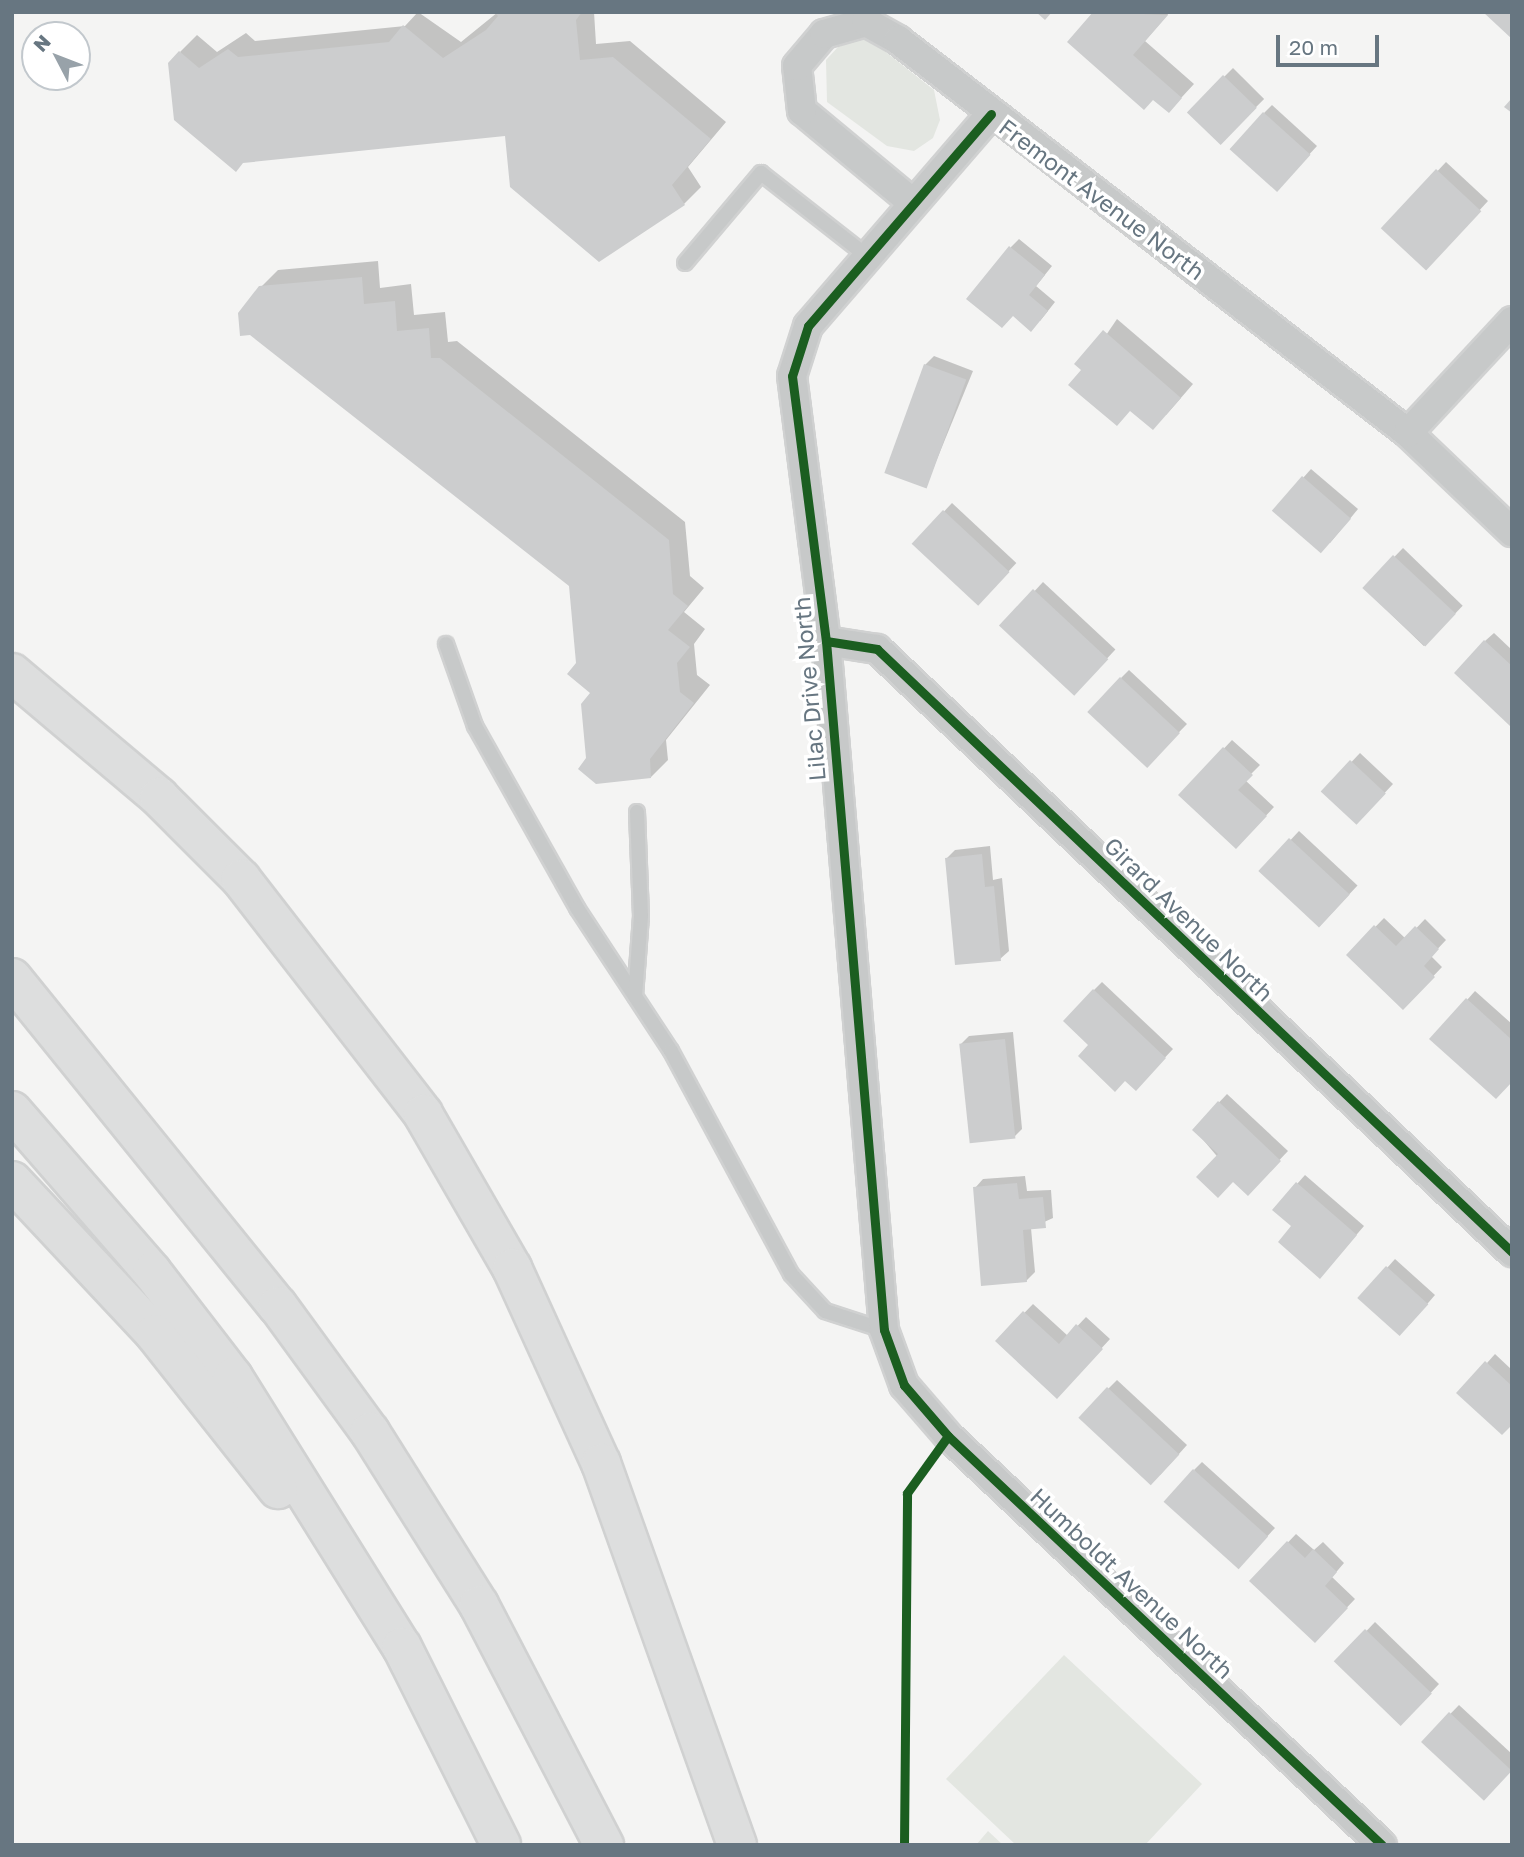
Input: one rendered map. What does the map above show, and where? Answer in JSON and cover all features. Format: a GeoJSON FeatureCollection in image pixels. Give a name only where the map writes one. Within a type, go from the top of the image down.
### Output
{"type":"FeatureCollection","features":[{"type":"Feature","properties":{"kind":"highway"},"geometry":{"type":"LineString","coordinates":[[12,673],[151,789],[241,879],[423,1114],[512,1268],[601,1463],[737,1845]]}},
{"type":"Feature","properties":{"kind":"highway"},"geometry":{"type":"LineString","coordinates":[[12,978],[278,1306],[370,1432],[479,1605],[604,1845]]}},
{"type":"Feature","properties":{"kind":"highway"},"geometry":{"type":"LineString","coordinates":[[12,1111],[152,1272],[233,1377],[396,1637],[500,1845]]}},
{"type":"Feature","properties":{"kind":"highway"},"geometry":{"type":"LineString","coordinates":[[12,1181],[139,1315],[251,1452],[373,1627],[500,1845]]}},
{"type":"Feature","properties":{"kind":"street","name":"Fremont Avenue North"},"geometry":{"type":"LineString","coordinates":[[913,203],[802,111],[797,66],[824,34],[866,22],[991,114],[1408,433],[1512,532]]}},
{"type":"Feature","properties":{"kind":"street","name":"Lilac Drive North"},"geometry":{"type":"LineString","coordinates":[[884,1330],[826,641],[792,376],[808,326],[991,114]]}},
{"type":"Feature","properties":{"kind":"street"},"geometry":{"type":"LineString","coordinates":[[1408,433],[1512,321]]}},
{"type":"Feature","properties":{"kind":"street","name":"Girard Avenue North"},"geometry":{"type":"LineString","coordinates":[[826,641],[877,649],[1512,1252]]}},
{"type":"Feature","properties":{"kind":"street","name":"Humboldt Avenue North"},"geometry":{"type":"LineString","coordinates":[[884,1330],[904,1385],[948,1436],[1381,1845]]}},
{"type":"Feature","properties":{"kind":"lane"},"geometry":{"type":"LineString","coordinates":[[685,263],[761,173],[867,256]]}},
{"type":"Feature","properties":{"kind":"lane"},"geometry":{"type":"LineString","coordinates":[[446,643],[475,726],[635,996],[791,1274],[825,1311],[884,1330]]}},
{"type":"Feature","properties":{"kind":"lane"},"geometry":{"type":"LineString","coordinates":[[635,996],[638,812]]}},
{"type":"Feature","properties":{"kind":"shaded area"},"geometry":{"type":"Polygon","coordinates":[[[867,37],[934,90],[940,120],[933,138],[914,151],[887,146],[827,102],[826,60],[838,47],[867,37]]]}},
{"type":"Feature","properties":{"kind":"shaded area"},"geometry":{"type":"Polygon","coordinates":[[[1064,1655],[1202,1784],[1145,1845],[1016,1845],[946,1779],[1064,1655]]]}},
{"type":"Feature","properties":{"kind":"shaded area"},"geometry":{"type":"Polygon","coordinates":[[[988,1831],[1003,1845],[976,1845],[988,1831]]]}},
{"type":"Feature","properties":{"kind":"building"},"geometry":{"type":"Polygon","coordinates":[[[494,12],[582,12],[576,20],[580,60],[613,57],[711,139],[672,185],[685,205],[599,262],[510,187],[505,136],[243,163],[236,172],[174,120],[168,63],[179,51],[199,68],[228,49],[238,57],[389,42],[403,25],[443,58],[486,30],[498,16],[494,12]]]}},
{"type":"Feature","properties":{"kind":"building"},"geometry":{"type":"Polygon","coordinates":[[[1036,12],[1052,12],[1045,20],[1036,12]]]}},
{"type":"Feature","properties":{"kind":"building"},"geometry":{"type":"Polygon","coordinates":[[[1093,12],[1168,15],[1133,55],[1182,98],[1169,113],[1153,100],[1144,110],[1067,42],[1093,12]]]}},
{"type":"Feature","properties":{"kind":"building"},"geometry":{"type":"Polygon","coordinates":[[[1483,12],[1512,12],[1512,39],[1483,12]]]}},
{"type":"Feature","properties":{"kind":"building"},"geometry":{"type":"Polygon","coordinates":[[[1223,75],[1257,108],[1221,145],[1187,112],[1223,75]]]}},
{"type":"Feature","properties":{"kind":"building"},"geometry":{"type":"Polygon","coordinates":[[[1512,98],[1512,113],[1504,107],[1512,98]]]}},
{"type":"Feature","properties":{"kind":"building"},"geometry":{"type":"Polygon","coordinates":[[[1263,112],[1311,155],[1277,192],[1230,149],[1263,112]]]}},
{"type":"Feature","properties":{"kind":"building"},"geometry":{"type":"Polygon","coordinates":[[[1436,169],[1481,211],[1426,271],[1381,228],[1436,169]]]}},
{"type":"Feature","properties":{"kind":"building"},"geometry":{"type":"Polygon","coordinates":[[[1009,246],[1045,275],[1029,295],[1048,311],[1031,332],[1013,316],[1002,328],[966,299],[1009,246]]]}},
{"type":"Feature","properties":{"kind":"building"},"geometry":{"type":"Polygon","coordinates":[[[362,277],[364,304],[395,301],[397,331],[429,328],[431,358],[440,358],[669,540],[673,594],[688,606],[668,630],[690,647],[677,663],[680,692],[694,703],[650,759],[651,778],[596,784],[578,769],[586,758],[581,704],[590,693],[567,674],[576,663],[569,586],[250,335],[240,336],[238,313],[259,286],[362,277]]]}},
{"type":"Feature","properties":{"kind":"building"},"geometry":{"type":"Polygon","coordinates":[[[1103,330],[1181,398],[1153,430],[1130,411],[1117,426],[1068,385],[1081,370],[1074,364],[1103,330]]]}},
{"type":"Feature","properties":{"kind":"building"},"geometry":{"type":"Polygon","coordinates":[[[924,364],[966,379],[927,488],[884,473],[924,364]]]}},
{"type":"Feature","properties":{"kind":"building"},"geometry":{"type":"Polygon","coordinates":[[[1302,476],[1351,519],[1321,553],[1272,511],[1302,476]]]}},
{"type":"Feature","properties":{"kind":"building"},"geometry":{"type":"Polygon","coordinates":[[[943,510],[1010,572],[978,606],[912,544],[943,510]]]}},
{"type":"Feature","properties":{"kind":"building"},"geometry":{"type":"Polygon","coordinates":[[[1393,555],[1456,614],[1425,647],[1362,588],[1393,555]]]}},
{"type":"Feature","properties":{"kind":"building"},"geometry":{"type":"Polygon","coordinates":[[[1033,589],[1108,659],[1074,696],[999,626],[1033,589]]]}},
{"type":"Feature","properties":{"kind":"building"},"geometry":{"type":"Polygon","coordinates":[[[1484,640],[1512,666],[1510,726],[1454,673],[1484,640]]]}},
{"type":"Feature","properties":{"kind":"building"},"geometry":{"type":"Polygon","coordinates":[[[1120,677],[1180,733],[1147,768],[1087,712],[1120,677]]]}},
{"type":"Feature","properties":{"kind":"building"},"geometry":{"type":"Polygon","coordinates":[[[1223,747],[1253,775],[1238,790],[1267,816],[1236,849],[1178,795],[1223,747]]]}},
{"type":"Feature","properties":{"kind":"building"},"geometry":{"type":"Polygon","coordinates":[[[1350,760],[1386,793],[1357,825],[1321,791],[1350,760]]]}},
{"type":"Feature","properties":{"kind":"building"},"geometry":{"type":"Polygon","coordinates":[[[1289,838],[1350,895],[1319,928],[1258,871],[1289,838]]]}},
{"type":"Feature","properties":{"kind":"building"},"geometry":{"type":"Polygon","coordinates":[[[982,854],[985,887],[994,886],[1001,961],[955,965],[945,858],[982,854]]]}},
{"type":"Feature","properties":{"kind":"building"},"geometry":{"type":"Polygon","coordinates":[[[1374,925],[1396,946],[1415,926],[1439,949],[1424,966],[1435,977],[1403,1010],[1346,955],[1374,925]]]}},
{"type":"Feature","properties":{"kind":"building"},"geometry":{"type":"Polygon","coordinates":[[[1093,989],[1166,1058],[1136,1091],[1125,1081],[1115,1092],[1078,1056],[1088,1045],[1063,1021],[1093,989]]]}},
{"type":"Feature","properties":{"kind":"building"},"geometry":{"type":"Polygon","coordinates":[[[1466,998],[1512,1040],[1512,1082],[1496,1099],[1429,1039],[1466,998]]]}},
{"type":"Feature","properties":{"kind":"building"},"geometry":{"type":"Polygon","coordinates":[[[1005,1039],[1015,1138],[970,1143],[959,1044],[1005,1039]]]}},
{"type":"Feature","properties":{"kind":"building"},"geometry":{"type":"Polygon","coordinates":[[[1218,1101],[1281,1161],[1248,1196],[1233,1182],[1218,1198],[1196,1177],[1218,1154],[1192,1130],[1218,1101]]]}},
{"type":"Feature","properties":{"kind":"building"},"geometry":{"type":"Polygon","coordinates":[[[1296,1182],[1357,1235],[1320,1279],[1278,1242],[1291,1226],[1272,1210],[1296,1182]]]}},
{"type":"Feature","properties":{"kind":"building"},"geometry":{"type":"Polygon","coordinates":[[[1017,1183],[1019,1199],[1043,1197],[1046,1228],[1023,1230],[1027,1282],[981,1286],[973,1187],[1017,1183]]]}},
{"type":"Feature","properties":{"kind":"building"},"geometry":{"type":"Polygon","coordinates":[[[1386,1266],[1428,1304],[1400,1336],[1357,1298],[1386,1266]]]}},
{"type":"Feature","properties":{"kind":"building"},"geometry":{"type":"Polygon","coordinates":[[[1023,1311],[1059,1344],[1076,1324],[1103,1349],[1057,1399],[995,1341],[1023,1311]]]}},
{"type":"Feature","properties":{"kind":"building"},"geometry":{"type":"Polygon","coordinates":[[[1485,1361],[1512,1386],[1512,1425],[1502,1435],[1456,1393],[1485,1361]]]}},
{"type":"Feature","properties":{"kind":"building"},"geometry":{"type":"Polygon","coordinates":[[[1107,1387],[1179,1455],[1151,1485],[1078,1418],[1107,1387]]]}},
{"type":"Feature","properties":{"kind":"building"},"geometry":{"type":"Polygon","coordinates":[[[1193,1469],[1268,1537],[1239,1569],[1164,1502],[1193,1469]]]}},
{"type":"Feature","properties":{"kind":"building"},"geometry":{"type":"Polygon","coordinates":[[[1287,1541],[1305,1558],[1313,1549],[1337,1572],[1325,1586],[1348,1608],[1315,1643],[1249,1581],[1287,1541]]]}},
{"type":"Feature","properties":{"kind":"building"},"geometry":{"type":"Polygon","coordinates":[[[1365,1629],[1432,1694],[1401,1726],[1334,1661],[1365,1629]]]}},
{"type":"Feature","properties":{"kind":"building"},"geometry":{"type":"Polygon","coordinates":[[[1449,1712],[1512,1771],[1484,1801],[1421,1742],[1449,1712]]]}},
{"type":"Feature","properties":{"kind":"cycle path"},"geometry":{"type":"LineString","coordinates":[[991,114],[808,326],[792,376],[826,641],[884,1330],[904,1385],[948,1436],[1382,1845]]}},
{"type":"Feature","properties":{"kind":"cycle path"},"geometry":{"type":"LineString","coordinates":[[826,641],[877,649],[1512,1252]]}},
{"type":"Feature","properties":{"kind":"cycle path"},"geometry":{"type":"LineString","coordinates":[[904,1845],[907,1493],[948,1436]]}}]}
